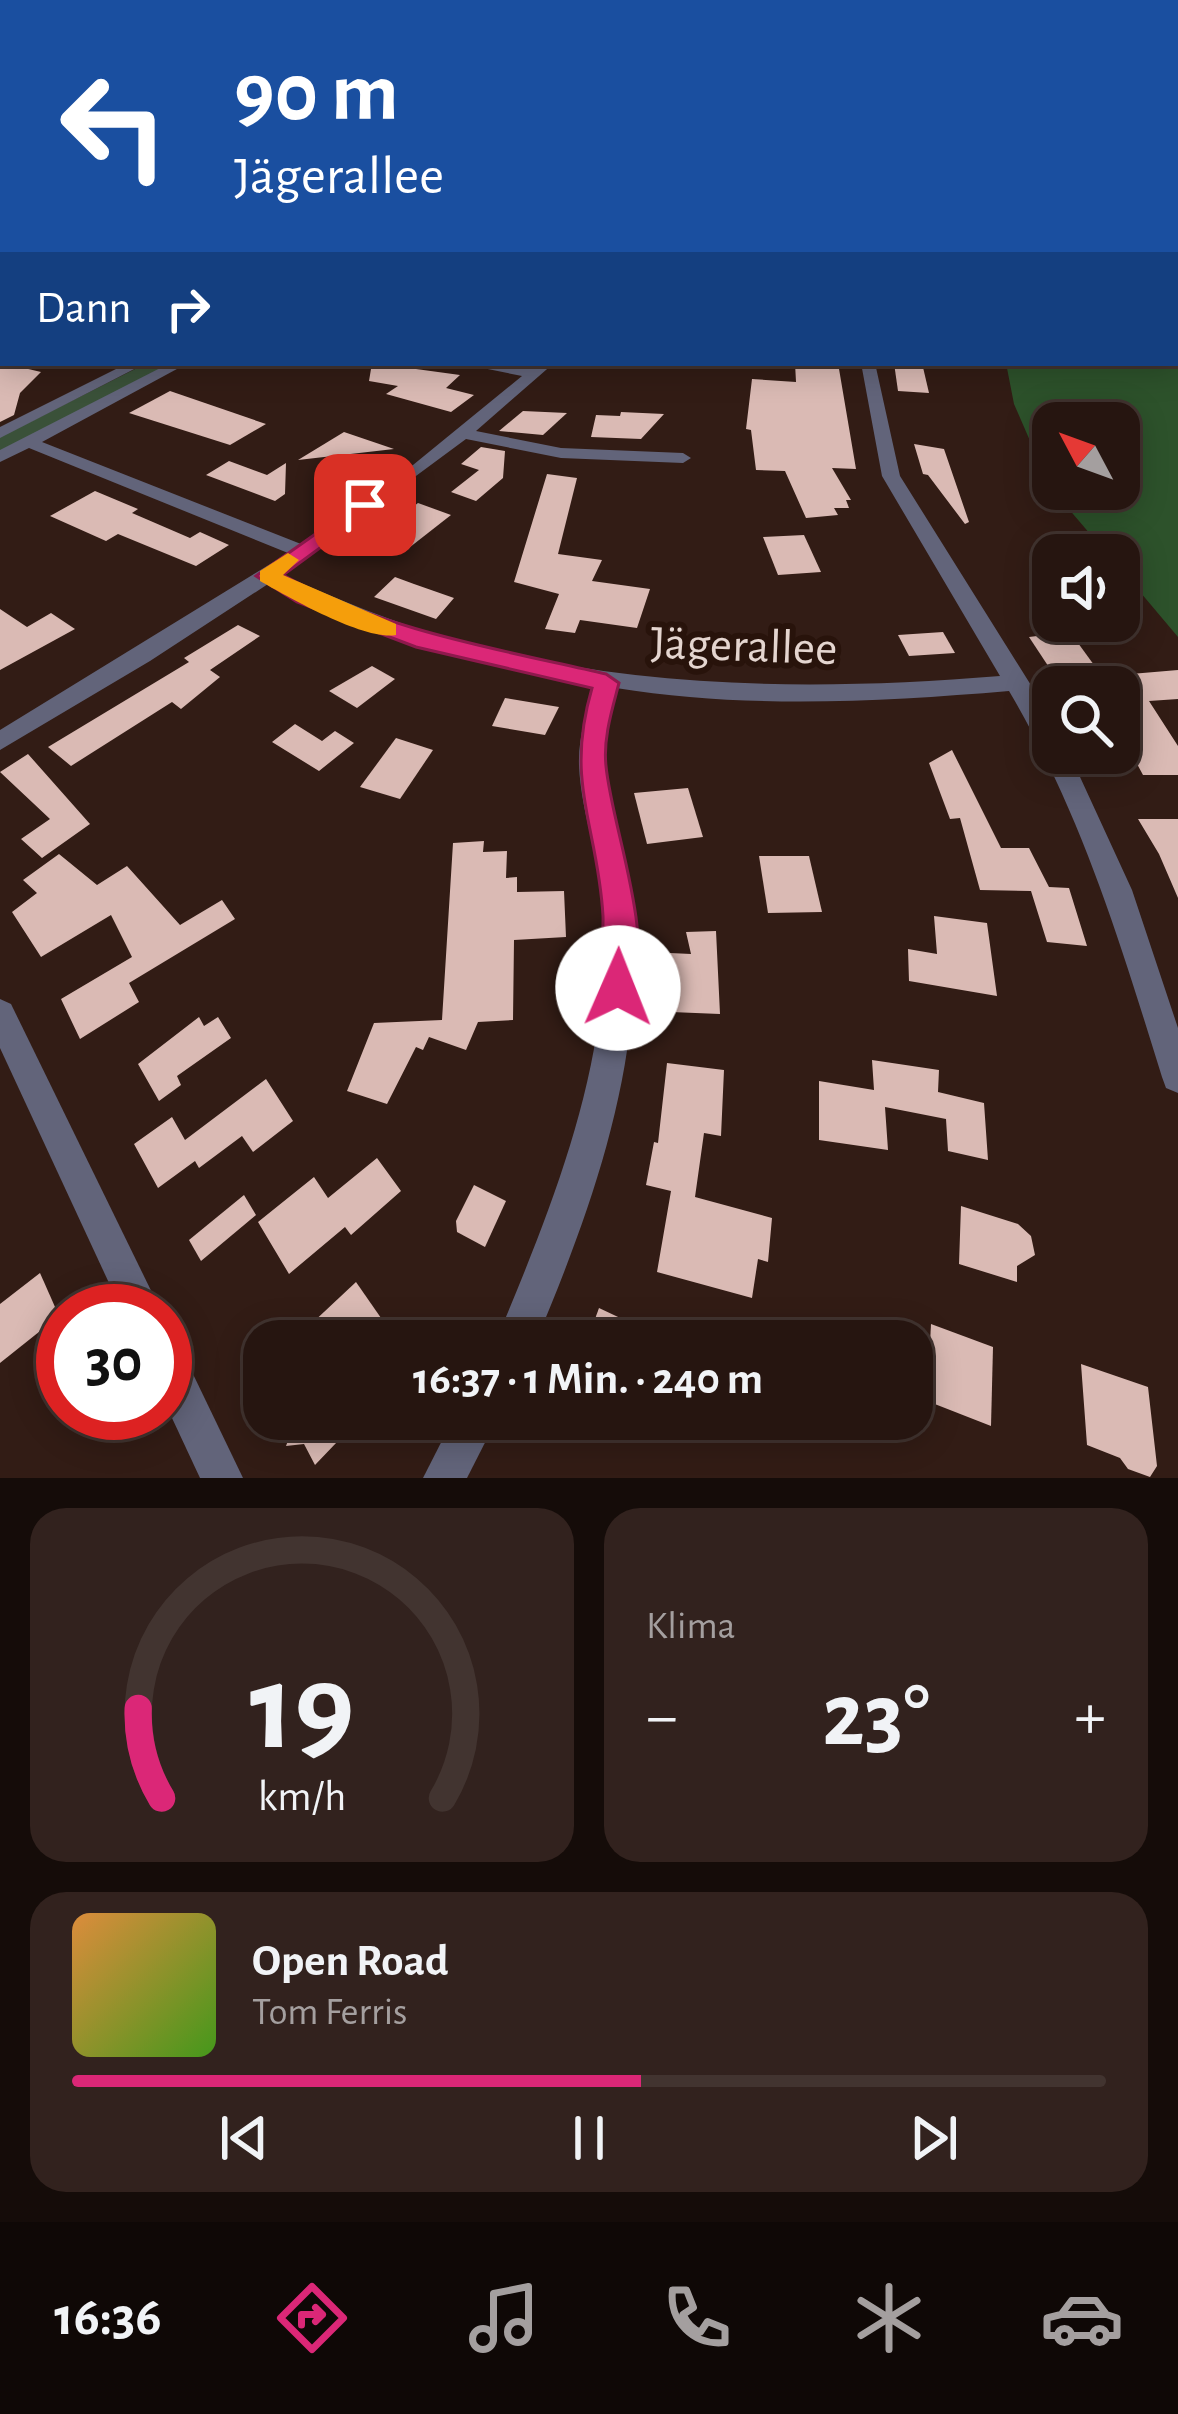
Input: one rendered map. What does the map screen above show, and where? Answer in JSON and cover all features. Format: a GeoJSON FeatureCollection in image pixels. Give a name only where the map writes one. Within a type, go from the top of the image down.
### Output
{"type":"FeatureCollection","features":[{"type":"Feature","properties":{"kind":"street"},"geometry":{"type":"LineString","coordinates":[[1,431],[133,366]]}},
{"type":"Feature","properties":{"kind":"street"},"geometry":{"type":"LineString","coordinates":[[0,458],[175,366]]}},
{"type":"Feature","properties":{"kind":"street"},"geometry":{"type":"LineString","coordinates":[[503,366],[541,369]]}},
{"type":"Feature","properties":{"kind":"street"},"geometry":{"type":"LineString","coordinates":[[869,366],[891,476],[1032,707]]}},
{"type":"Feature","properties":{"kind":"street"},"geometry":{"type":"LineString","coordinates":[[0,741],[268,576],[541,369]]}},
{"type":"Feature","properties":{"kind":"street"},"geometry":{"type":"LineString","coordinates":[[462,433],[561,453],[683,458]]}},
{"type":"Feature","properties":{"kind":"street"},"geometry":{"type":"LineString","coordinates":[[31,443],[301,551]]}},
{"type":"Feature","properties":{"kind":"street","name":"Jägerallee"},"geometry":{"type":"LineString","coordinates":[[268,576],[305,597],[425,641],[606,683],[814,695],[935,691],[1018,682]]}},
{"type":"Feature","properties":{"kind":"street"},"geometry":{"type":"LineString","coordinates":[[525,1320],[580,1185],[610,1064],[619,915],[591,765],[593,731],[606,683]]}},
{"type":"Feature","properties":{"kind":"street"},"geometry":{"type":"LineString","coordinates":[[1066,774],[1118,890],[1178,1077]]}},
{"type":"Feature","properties":{"kind":"street"},"geometry":{"type":"LineString","coordinates":[[0,1014],[129,1284]]}},
{"type":"Feature","properties":{"kind":"street"},"geometry":{"type":"LineString","coordinates":[[192,1415],[222,1478]]}},
{"type":"Feature","properties":{"kind":"street"},"geometry":{"type":"LineString","coordinates":[[444,1478],[465,1440]]}},
{"type":"Feature","properties":{"kind":"green space"},"geometry":{"type":"Polygon","coordinates":[[[141,366],[168,366],[0,453],[0,437],[141,366]]]}},
{"type":"Feature","properties":{"kind":"green space"},"geometry":{"type":"Polygon","coordinates":[[[1007,366],[1178,366],[1178,637],[1140,592],[1140,534],[1090,534],[1070,510],[1140,510],[1140,402],[1032,402],[1032,446],[1014,404],[1007,366]]]}},
{"type":"Feature","properties":{"kind":"building"},"geometry":{"type":"Polygon","coordinates":[[[0,366],[41,372],[20,393],[14,415],[0,422],[0,366]]]}},
{"type":"Feature","properties":{"kind":"building"},"geometry":{"type":"Polygon","coordinates":[[[372,366],[394,366],[460,375],[446,388],[474,395],[451,412],[386,394],[398,386],[369,381],[372,366]]]}},
{"type":"Feature","properties":{"kind":"building"},"geometry":{"type":"Polygon","coordinates":[[[795,366],[839,366],[856,469],[832,468],[851,500],[846,500],[849,508],[834,508],[838,515],[806,518],[785,471],[756,470],[751,430],[746,429],[752,379],[796,382],[795,366]]]}},
{"type":"Feature","properties":{"kind":"building"},"geometry":{"type":"Polygon","coordinates":[[[894,366],[923,366],[929,393],[898,391],[894,366]]]}},
{"type":"Feature","properties":{"kind":"building"},"geometry":{"type":"Polygon","coordinates":[[[170,391],[266,424],[230,445],[129,413],[170,391]]]}},
{"type":"Feature","properties":{"kind":"building"},"geometry":{"type":"Polygon","coordinates":[[[523,411],[567,413],[543,435],[499,431],[523,411]]]}},
{"type":"Feature","properties":{"kind":"building"},"geometry":{"type":"Polygon","coordinates":[[[621,412],[664,414],[641,439],[591,437],[596,415],[620,416],[621,412]]]}},
{"type":"Feature","properties":{"kind":"building"},"geometry":{"type":"Polygon","coordinates":[[[344,432],[394,449],[298,460],[344,432]]]}},
{"type":"Feature","properties":{"kind":"building"},"geometry":{"type":"Polygon","coordinates":[[[914,444],[944,449],[969,522],[965,524],[923,474],[914,444]]]}},
{"type":"Feature","properties":{"kind":"building"},"geometry":{"type":"Polygon","coordinates":[[[481,447],[505,451],[503,478],[476,501],[451,492],[479,470],[461,464],[481,447]]]}},
{"type":"Feature","properties":{"kind":"building"},"geometry":{"type":"Polygon","coordinates":[[[229,461],[267,475],[286,463],[285,494],[275,501],[206,475],[229,461]]]}},
{"type":"Feature","properties":{"kind":"building"},"geometry":{"type":"Polygon","coordinates":[[[547,474],[577,478],[558,554],[602,560],[592,581],[650,589],[637,628],[580,620],[575,633],[545,629],[559,594],[514,582],[547,474]]]}},
{"type":"Feature","properties":{"kind":"building"},"geometry":{"type":"Polygon","coordinates":[[[95,491],[190,538],[200,532],[229,545],[196,566],[118,534],[106,541],[50,516],[95,491]]]}},
{"type":"Feature","properties":{"kind":"building"},"geometry":{"type":"Polygon","coordinates":[[[418,503],[451,515],[405,551],[371,538],[418,503]]]}},
{"type":"Feature","properties":{"kind":"building"},"geometry":{"type":"Polygon","coordinates":[[[804,535],[821,572],[778,575],[763,537],[804,535]]]}},
{"type":"Feature","properties":{"kind":"building"},"geometry":{"type":"Polygon","coordinates":[[[395,577],[454,598],[436,619],[374,597],[395,577]]]}},
{"type":"Feature","properties":{"kind":"building"},"geometry":{"type":"Polygon","coordinates":[[[0,609],[27,627],[51,613],[75,629],[0,670],[0,609]]]}},
{"type":"Feature","properties":{"kind":"building"},"geometry":{"type":"Polygon","coordinates":[[[238,625],[260,636],[210,670],[220,677],[181,709],[172,702],[71,766],[48,747],[189,662],[184,658],[238,625]]]}},
{"type":"Feature","properties":{"kind":"building"},"geometry":{"type":"Polygon","coordinates":[[[943,632],[955,653],[909,656],[898,635],[943,632]]]}},
{"type":"Feature","properties":{"kind":"building"},"geometry":{"type":"Polygon","coordinates":[[[1032,642],[1077,642],[1095,666],[1048,666],[1032,642]]]}},
{"type":"Feature","properties":{"kind":"building"},"geometry":{"type":"Polygon","coordinates":[[[372,666],[395,679],[357,708],[329,691],[372,666]]]}},
{"type":"Feature","properties":{"kind":"building"},"geometry":{"type":"Polygon","coordinates":[[[1178,670],[1178,699],[1149,701],[1178,746],[1178,775],[1143,775],[1140,769],[1140,673],[1178,670]]]}},
{"type":"Feature","properties":{"kind":"building"},"geometry":{"type":"Polygon","coordinates":[[[505,698],[559,707],[545,735],[492,726],[505,698]]]}},
{"type":"Feature","properties":{"kind":"building"},"geometry":{"type":"Polygon","coordinates":[[[295,724],[322,741],[335,731],[354,743],[319,771],[272,742],[295,724]]]}},
{"type":"Feature","properties":{"kind":"building"},"geometry":{"type":"Polygon","coordinates":[[[396,738],[433,750],[400,799],[360,787],[396,738]]]}},
{"type":"Feature","properties":{"kind":"building"},"geometry":{"type":"Polygon","coordinates":[[[952,750],[1001,848],[1029,848],[1049,887],[1069,888],[1087,946],[1047,942],[1031,891],[980,890],[960,818],[950,819],[929,763],[952,750]]]}},
{"type":"Feature","properties":{"kind":"building"},"geometry":{"type":"Polygon","coordinates":[[[28,754],[90,824],[42,858],[21,839],[50,819],[0,772],[28,754]]]}},
{"type":"Feature","properties":{"kind":"building"},"geometry":{"type":"Polygon","coordinates":[[[688,788],[703,837],[647,844],[634,793],[688,788]]]}},
{"type":"Feature","properties":{"kind":"building"},"geometry":{"type":"Polygon","coordinates":[[[1138,819],[1178,819],[1178,898],[1159,854],[1138,819]]]}},
{"type":"Feature","properties":{"kind":"building"},"geometry":{"type":"Polygon","coordinates":[[[484,841],[483,852],[507,851],[506,878],[517,877],[517,892],[564,891],[566,937],[514,940],[513,1020],[478,1022],[466,1050],[429,1037],[423,1050],[416,1047],[387,1104],[347,1091],[374,1023],[442,1020],[453,843],[484,841]]]}},
{"type":"Feature","properties":{"kind":"building"},"geometry":{"type":"Polygon","coordinates":[[[59,854],[97,885],[127,866],[180,925],[222,900],[235,919],[129,983],[139,1002],[80,1039],[61,999],[132,957],[111,915],[41,957],[12,912],[37,893],[23,880],[59,854]]]}},
{"type":"Feature","properties":{"kind":"building"},"geometry":{"type":"Polygon","coordinates":[[[759,856],[809,856],[822,912],[768,913],[759,856]]]}},
{"type":"Feature","properties":{"kind":"building"},"geometry":{"type":"Polygon","coordinates":[[[934,916],[987,923],[997,996],[909,981],[908,949],[937,954],[934,916]]]}},
{"type":"Feature","properties":{"kind":"building"},"geometry":{"type":"Polygon","coordinates":[[[716,931],[720,1014],[671,1012],[670,953],[691,954],[686,932],[716,931]]]}},
{"type":"Feature","properties":{"kind":"building"},"geometry":{"type":"Polygon","coordinates":[[[199,1017],[204,1026],[218,1017],[231,1038],[177,1076],[181,1085],[159,1101],[138,1064],[199,1017]]]}},
{"type":"Feature","properties":{"kind":"building"},"geometry":{"type":"Polygon","coordinates":[[[872,1060],[939,1070],[938,1092],[984,1103],[988,1160],[948,1151],[946,1119],[885,1107],[888,1150],[819,1140],[819,1081],[874,1090],[872,1060]]]}},
{"type":"Feature","properties":{"kind":"building"},"geometry":{"type":"Polygon","coordinates":[[[667,1063],[724,1070],[721,1136],[704,1133],[695,1197],[772,1218],[768,1262],[758,1259],[752,1298],[657,1272],[671,1191],[646,1185],[654,1142],[658,1143],[667,1063]]]}},
{"type":"Feature","properties":{"kind":"building"},"geometry":{"type":"Polygon","coordinates":[[[266,1079],[293,1121],[253,1152],[242,1136],[199,1168],[195,1161],[158,1188],[134,1144],[172,1117],[185,1140],[266,1079]]]}},
{"type":"Feature","properties":{"kind":"building"},"geometry":{"type":"Polygon","coordinates":[[[377,1158],[401,1191],[351,1235],[345,1227],[289,1274],[258,1222],[314,1177],[328,1198],[377,1158]]]}},
{"type":"Feature","properties":{"kind":"building"},"geometry":{"type":"Polygon","coordinates":[[[474,1185],[506,1201],[485,1247],[457,1232],[456,1221],[474,1185]]]}},
{"type":"Feature","properties":{"kind":"building"},"geometry":{"type":"Polygon","coordinates":[[[244,1195],[256,1215],[201,1261],[189,1240],[244,1195]]]}},
{"type":"Feature","properties":{"kind":"building"},"geometry":{"type":"Polygon","coordinates":[[[961,1206],[1018,1224],[1031,1236],[1035,1255],[1017,1266],[1017,1282],[959,1264],[961,1206]]]}},
{"type":"Feature","properties":{"kind":"building"},"geometry":{"type":"Polygon","coordinates":[[[40,1273],[45,1284],[36,1284],[36,1334],[0,1363],[0,1304],[40,1273]]]}},
{"type":"Feature","properties":{"kind":"building"},"geometry":{"type":"Polygon","coordinates":[[[356,1282],[382,1320],[315,1320],[356,1282]]]}},
{"type":"Feature","properties":{"kind":"building"},"geometry":{"type":"Polygon","coordinates":[[[599,1308],[624,1320],[595,1320],[599,1308]]]}},
{"type":"Feature","properties":{"kind":"building"},"geometry":{"type":"Polygon","coordinates":[[[933,1325],[993,1347],[991,1426],[933,1403],[933,1325]]]}},
{"type":"Feature","properties":{"kind":"building"},"geometry":{"type":"Polygon","coordinates":[[[1081,1364],[1148,1387],[1157,1466],[1150,1477],[1087,1445],[1081,1364]]]}},
{"type":"Feature","properties":{"kind":"building"},"geometry":{"type":"Polygon","coordinates":[[[288,1440],[339,1440],[315,1465],[304,1444],[286,1446],[288,1440]]]}},
{"type":"Feature","properties":{"kind":"slow traffic"},"geometry":{"type":"LineString","coordinates":[[288,560],[268,576],[305,597],[388,629]]}},
{"type":"Feature","properties":{"kind":"route"},"geometry":{"type":"LineString","coordinates":[[365,505],[268,576],[305,597],[380,627],[474,656],[606,683],[593,731],[591,765],[619,915],[618,988]]}}]}
